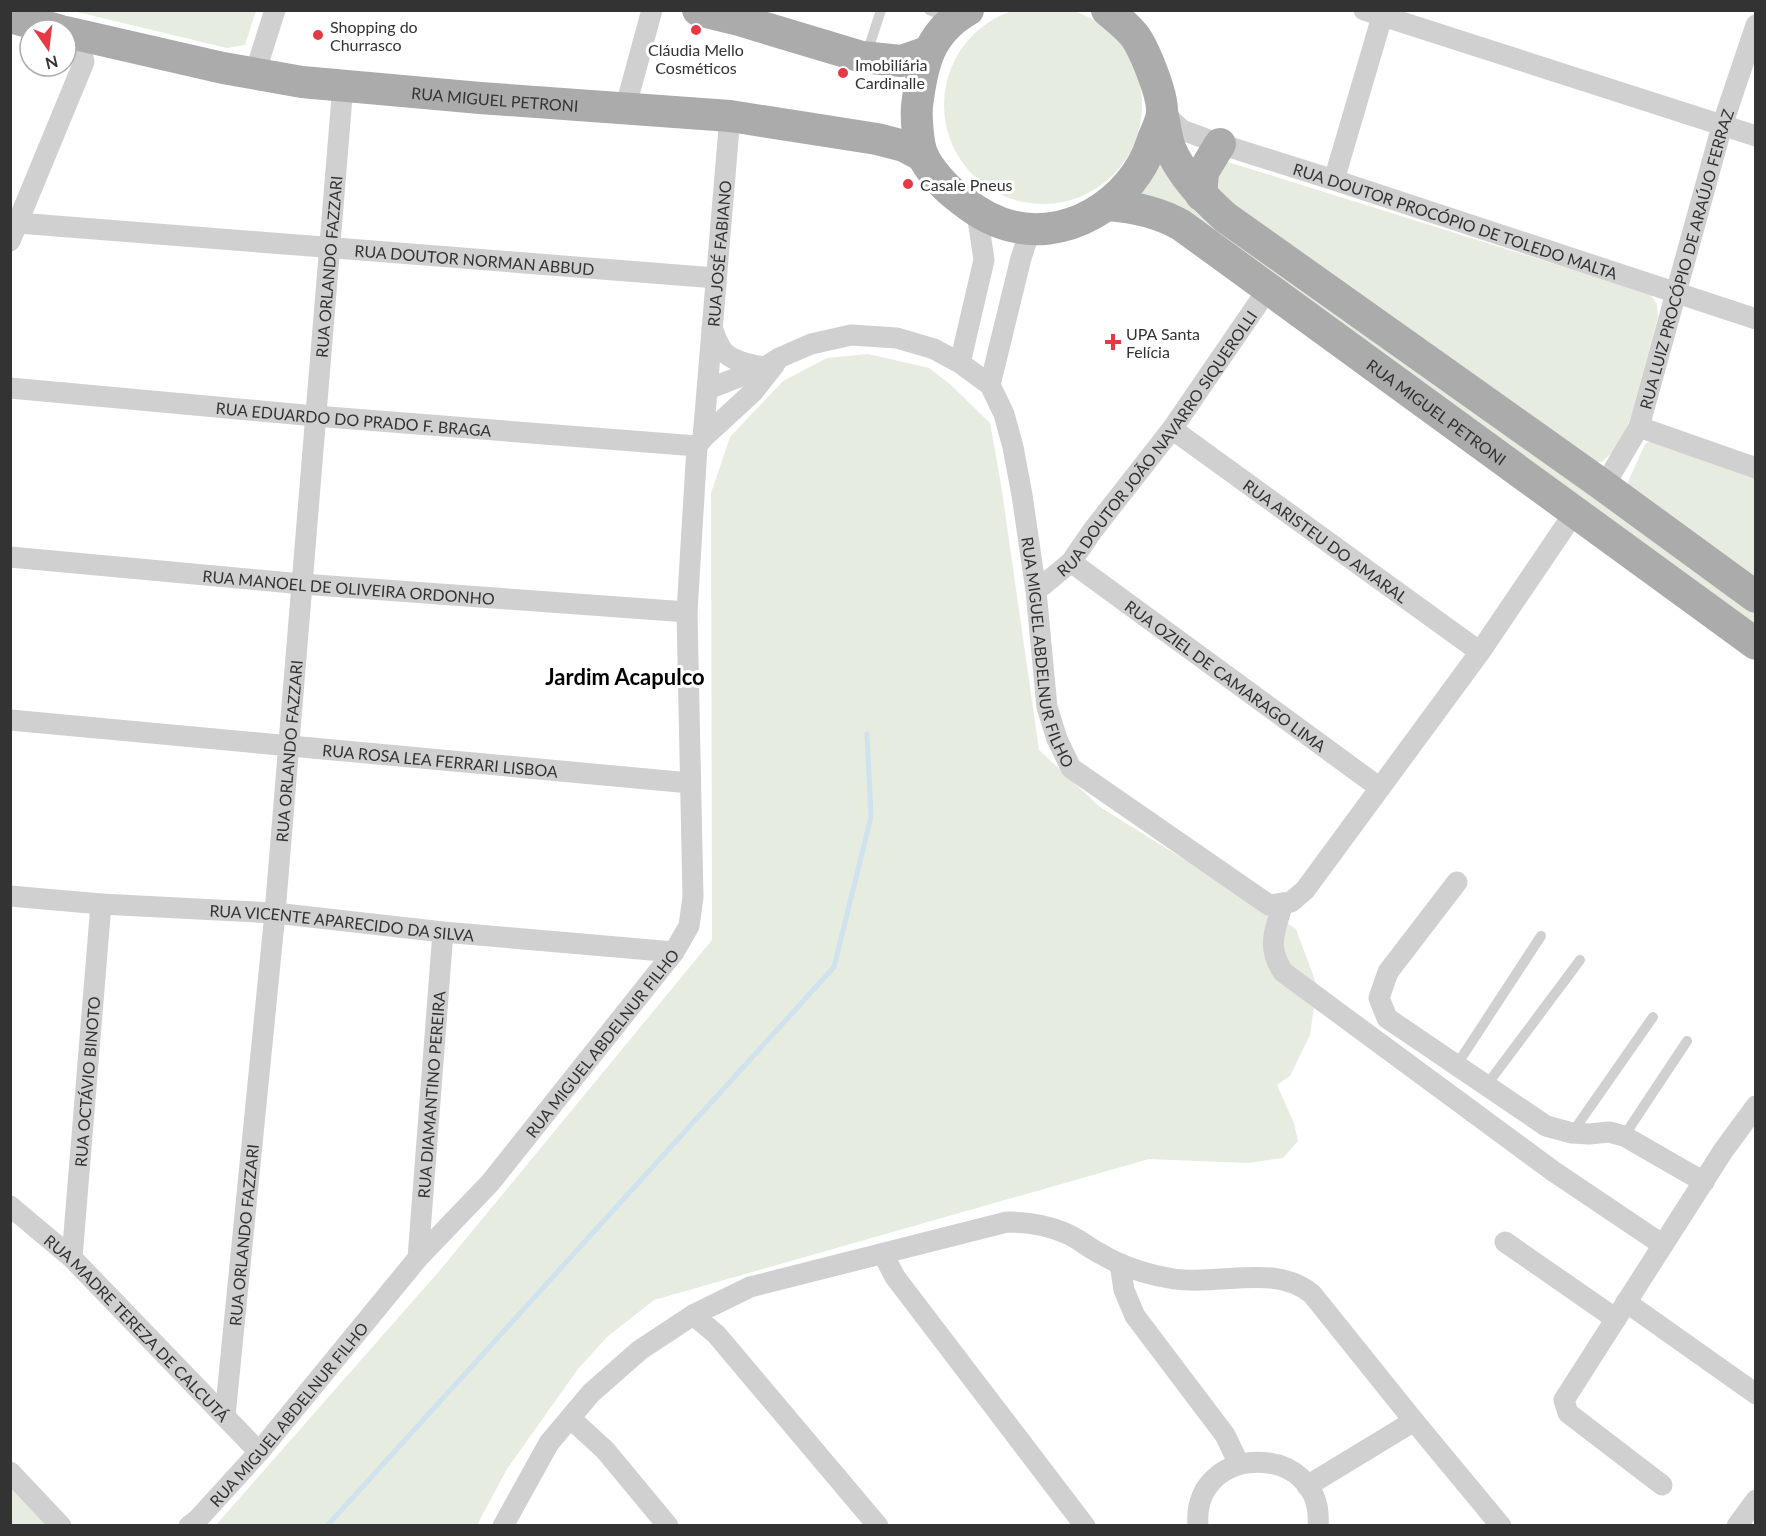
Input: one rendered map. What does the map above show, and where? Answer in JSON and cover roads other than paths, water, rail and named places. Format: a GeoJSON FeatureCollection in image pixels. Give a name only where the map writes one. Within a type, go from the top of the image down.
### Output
{"type":"FeatureCollection","features":[{"type":"Feature","properties":{"kind":"main road"},"geometry":{"type":"LineString","coordinates":[[698,10],[866,57],[901,61],[927,52]]}},
{"type":"Feature","properties":{"kind":"main road"},"geometry":{"type":"LineString","coordinates":[[1107,10],[1134,36],[1153,74],[1170,147],[1184,172],[1201,195],[1225,217],[1604,486],[1755,597]]}},
{"type":"Feature","properties":{"kind":"main road"},"geometry":{"type":"LineString","coordinates":[[948,13],[941,33],[927,52],[921,75],[916,114],[923,156],[945,187],[977,213],[1003,224],[1031,228],[1063,226],[1093,215],[1108,205],[1130,184],[1146,160],[1162,112]]}},
{"type":"Feature","properties":{"kind":"main road","name":"RUA MIGUEL PETRONI"},"geometry":{"type":"LineString","coordinates":[[78,41],[112,44],[302,82],[730,116],[877,139],[904,146],[923,156]]}},
{"type":"Feature","properties":{"kind":"main road"},"geometry":{"type":"LineString","coordinates":[[1201,195],[1203,172],[1220,144]]}},
{"type":"Feature","properties":{"kind":"main road","name":"RUA MIGUEL PETRONI"},"geometry":{"type":"LineString","coordinates":[[1108,205],[1131,207],[1163,215],[1181,225],[1755,644]]}},
{"type":"Feature","properties":{"kind":"street"},"geometry":{"type":"LineString","coordinates":[[255,73],[275,10]]}},
{"type":"Feature","properties":{"kind":"street"},"geometry":{"type":"LineString","coordinates":[[625,109],[652,10]]}},
{"type":"Feature","properties":{"kind":"street"},"geometry":{"type":"LineString","coordinates":[[1335,180],[1376,13],[1755,136]]}},
{"type":"Feature","properties":{"kind":"street","name":"RUA LUIZ PROCÓPIO DE ARAÚJO FERRAZ"},"geometry":{"type":"LineString","coordinates":[[1604,486],[1639,427],[1722,126],[1755,25]]}},
{"type":"Feature","properties":{"kind":"street"},"geometry":{"type":"LineString","coordinates":[[14,232],[60,78]]}},
{"type":"Feature","properties":{"kind":"street","name":"RUA ORLANDO FAZZARI"},"geometry":{"type":"LineString","coordinates":[[225,1416],[275,913],[343,85]]}},
{"type":"Feature","properties":{"kind":"street","name":"RUA DOUTOR PROCÓPIO DE TOLEDO MALTA"},"geometry":{"type":"LineString","coordinates":[[1162,112],[1182,130],[1220,144],[1755,319]]}},
{"type":"Feature","properties":{"kind":"street","name":"RUA JOSÉ FABIANO"},"geometry":{"type":"LineString","coordinates":[[708,389],[730,116]]}},
{"type":"Feature","properties":{"kind":"street"},"geometry":{"type":"LineString","coordinates":[[960,363],[984,260],[977,213]]}},
{"type":"Feature","properties":{"kind":"street"},"geometry":{"type":"LineString","coordinates":[[990,385],[1021,258],[1031,228]]}},
{"type":"Feature","properties":{"kind":"street","name":"RUA DOUTOR NORMAN ABBUD"},"geometry":{"type":"LineString","coordinates":[[14,232],[328,247],[716,278]]}},
{"type":"Feature","properties":{"kind":"street","name":"RUA DOUTOR JOÃO NAVARRO SIQUEROLLI"},"geometry":{"type":"LineString","coordinates":[[1036,591],[1071,562],[1093,530],[1172,429],[1268,289]]}},
{"type":"Feature","properties":{"kind":"street"},"geometry":{"type":"LineString","coordinates":[[712,328],[723,350],[728,354],[749,364],[772,362]]}},
{"type":"Feature","properties":{"kind":"street","name":"RUA MIGUEL ABDELNUR FILHO"},"geometry":{"type":"LineString","coordinates":[[189,1526],[260,1452],[418,1258],[490,1183],[674,952],[689,926],[693,897],[687,612],[700,442],[708,389],[811,344],[851,335],[897,338],[934,349],[960,363],[990,385],[1004,414],[1013,447],[1036,591],[1047,707],[1057,739],[1071,768],[1269,905],[1283,903]]}},
{"type":"Feature","properties":{"kind":"street","name":"RUA MIGUEL ABDELNUR FILHO"},"geometry":{"type":"LineString","coordinates":[[700,442],[753,392],[772,362]]}},
{"type":"Feature","properties":{"kind":"street","name":"RUA EDUARDO DO PRADO F. BRAGA"},"geometry":{"type":"LineString","coordinates":[[10,388],[315,416],[700,442]]}},
{"type":"Feature","properties":{"kind":"street"},"geometry":{"type":"LineString","coordinates":[[1639,427],[1755,468]]}},
{"type":"Feature","properties":{"kind":"street","name":"RUA ARISTEU DO AMARAL"},"geometry":{"type":"LineString","coordinates":[[1172,429],[1480,652]]}},
{"type":"Feature","properties":{"kind":"street"},"geometry":{"type":"LineString","coordinates":[[1574,513],[1480,652],[1305,890],[1290,902],[1283,903],[1274,935],[1273,950],[1275,959],[1283,972],[1544,1165],[1663,1245]]}},
{"type":"Feature","properties":{"kind":"street","name":"RUA MANOEL DE OLIVEIRA ORDONHO"},"geometry":{"type":"LineString","coordinates":[[10,557],[302,584],[687,612]]}},
{"type":"Feature","properties":{"kind":"street","name":"RUA OZIEL DE CAMARAGO LIMA"},"geometry":{"type":"LineString","coordinates":[[1071,562],[1380,788]]}},
{"type":"Feature","properties":{"kind":"street","name":"RUA ROSA LEA FERRARI LISBOA"},"geometry":{"type":"LineString","coordinates":[[10,720],[690,783]]}},
{"type":"Feature","properties":{"kind":"street"},"geometry":{"type":"LineString","coordinates":[[1457,882],[1388,972],[1378,998],[1387,1018],[1546,1126],[1572,1133],[1608,1132],[1624,1136],[1704,1182]]}},
{"type":"Feature","properties":{"kind":"street","name":"RUA VICENTE APARECIDO DA SILVA"},"geometry":{"type":"LineString","coordinates":[[10,896],[101,904],[275,913],[443,932],[674,952]]}},
{"type":"Feature","properties":{"kind":"street","name":"RUA OCTÁVIO BINOTO"},"geometry":{"type":"LineString","coordinates":[[72,1258],[101,904]]}},
{"type":"Feature","properties":{"kind":"street","name":"RUA DIAMANTINO PEREIRA"},"geometry":{"type":"LineString","coordinates":[[418,1258],[443,932]]}},
{"type":"Feature","properties":{"kind":"street"},"geometry":{"type":"LineString","coordinates":[[1662,1485],[1568,1413],[1564,1400],[1755,1106]]}},
{"type":"Feature","properties":{"kind":"street","name":"RUA MADRE TEREZA DE CALCUTÁ"},"geometry":{"type":"LineString","coordinates":[[10,1206],[72,1258],[260,1452]]}},
{"type":"Feature","properties":{"kind":"street"},"geometry":{"type":"LineString","coordinates":[[503,1526],[549,1443],[570,1418],[615,1370],[666,1331],[693,1315],[750,1287],[1007,1222],[1021,1222],[1051,1227],[1067,1233],[1101,1255],[1139,1271],[1176,1279],[1211,1281],[1267,1277],[1295,1282],[1312,1294],[1501,1526]]}},
{"type":"Feature","properties":{"kind":"street"},"geometry":{"type":"LineString","coordinates":[[1505,1242],[1755,1394]]}},
{"type":"Feature","properties":{"kind":"street"},"geometry":{"type":"LineString","coordinates":[[883,1254],[895,1277],[1085,1526]]}},
{"type":"Feature","properties":{"kind":"street"},"geometry":{"type":"LineString","coordinates":[[1120,1264],[1124,1290],[1135,1316],[1225,1435],[1239,1464]]}},
{"type":"Feature","properties":{"kind":"street"},"geometry":{"type":"LineString","coordinates":[[693,1315],[717,1334],[878,1526]]}},
{"type":"Feature","properties":{"kind":"street"},"geometry":{"type":"LineString","coordinates":[[570,1418],[605,1450],[668,1526]]}},
{"type":"Feature","properties":{"kind":"street"},"geometry":{"type":"LineString","coordinates":[[1307,1486],[1414,1421]]}},
{"type":"Feature","properties":{"kind":"street"},"geometry":{"type":"LineString","coordinates":[[1198,1526],[1198,1509],[1209,1486],[1227,1469],[1239,1464],[1258,1461],[1277,1464],[1299,1476],[1307,1486],[1317,1509],[1318,1526]]}},
{"type":"Feature","properties":{"kind":"street"},"geometry":{"type":"LineString","coordinates":[[10,1472],[61,1526]]}},
{"type":"Feature","properties":{"kind":"street"},"geometry":{"type":"LineString","coordinates":[[1737,1526],[1755,1500]]}},
{"type":"Feature","properties":{"kind":"lane"},"geometry":{"type":"LineString","coordinates":[[866,57],[881,10]]}},
{"type":"Feature","properties":{"kind":"lane"},"geometry":{"type":"LineString","coordinates":[[1456,1066],[1541,936]]}},
{"type":"Feature","properties":{"kind":"lane"},"geometry":{"type":"LineString","coordinates":[[1486,1086],[1580,960]]}},
{"type":"Feature","properties":{"kind":"lane"},"geometry":{"type":"LineString","coordinates":[[1572,1133],[1653,1017]]}},
{"type":"Feature","properties":{"kind":"lane"},"geometry":{"type":"LineString","coordinates":[[1624,1136],[1687,1041]]}},
{"type":"Feature","properties":{"kind":"waterway"},"geometry":{"type":"LineString","coordinates":[[327,1526],[834,967],[871,817],[867,734]]}},
{"type":"Feature","properties":{"kind":"place","name":"Cláudia Mello Cosméticos"},"geometry":{"type":"Point","coordinates":[696,30]}},
{"type":"Feature","properties":{"kind":"place","name":"Shopping do Churrasco"},"geometry":{"type":"Point","coordinates":[318,35]}},
{"type":"Feature","properties":{"kind":"place","name":"Imobiliária Cardinalle"},"geometry":{"type":"Point","coordinates":[843,73]}},
{"type":"Feature","properties":{"kind":"place","name":"Casale Pneus"},"geometry":{"type":"Point","coordinates":[908,184]}},
{"type":"Feature","properties":{"kind":"place","name":"UPA Santa Felícia"},"geometry":{"type":"Point","coordinates":[1113,342]}},
{"type":"Feature","properties":{"kind":"district","name":"Jardim Acapulco"},"geometry":{"type":"Point","coordinates":[625,676]}}]}
